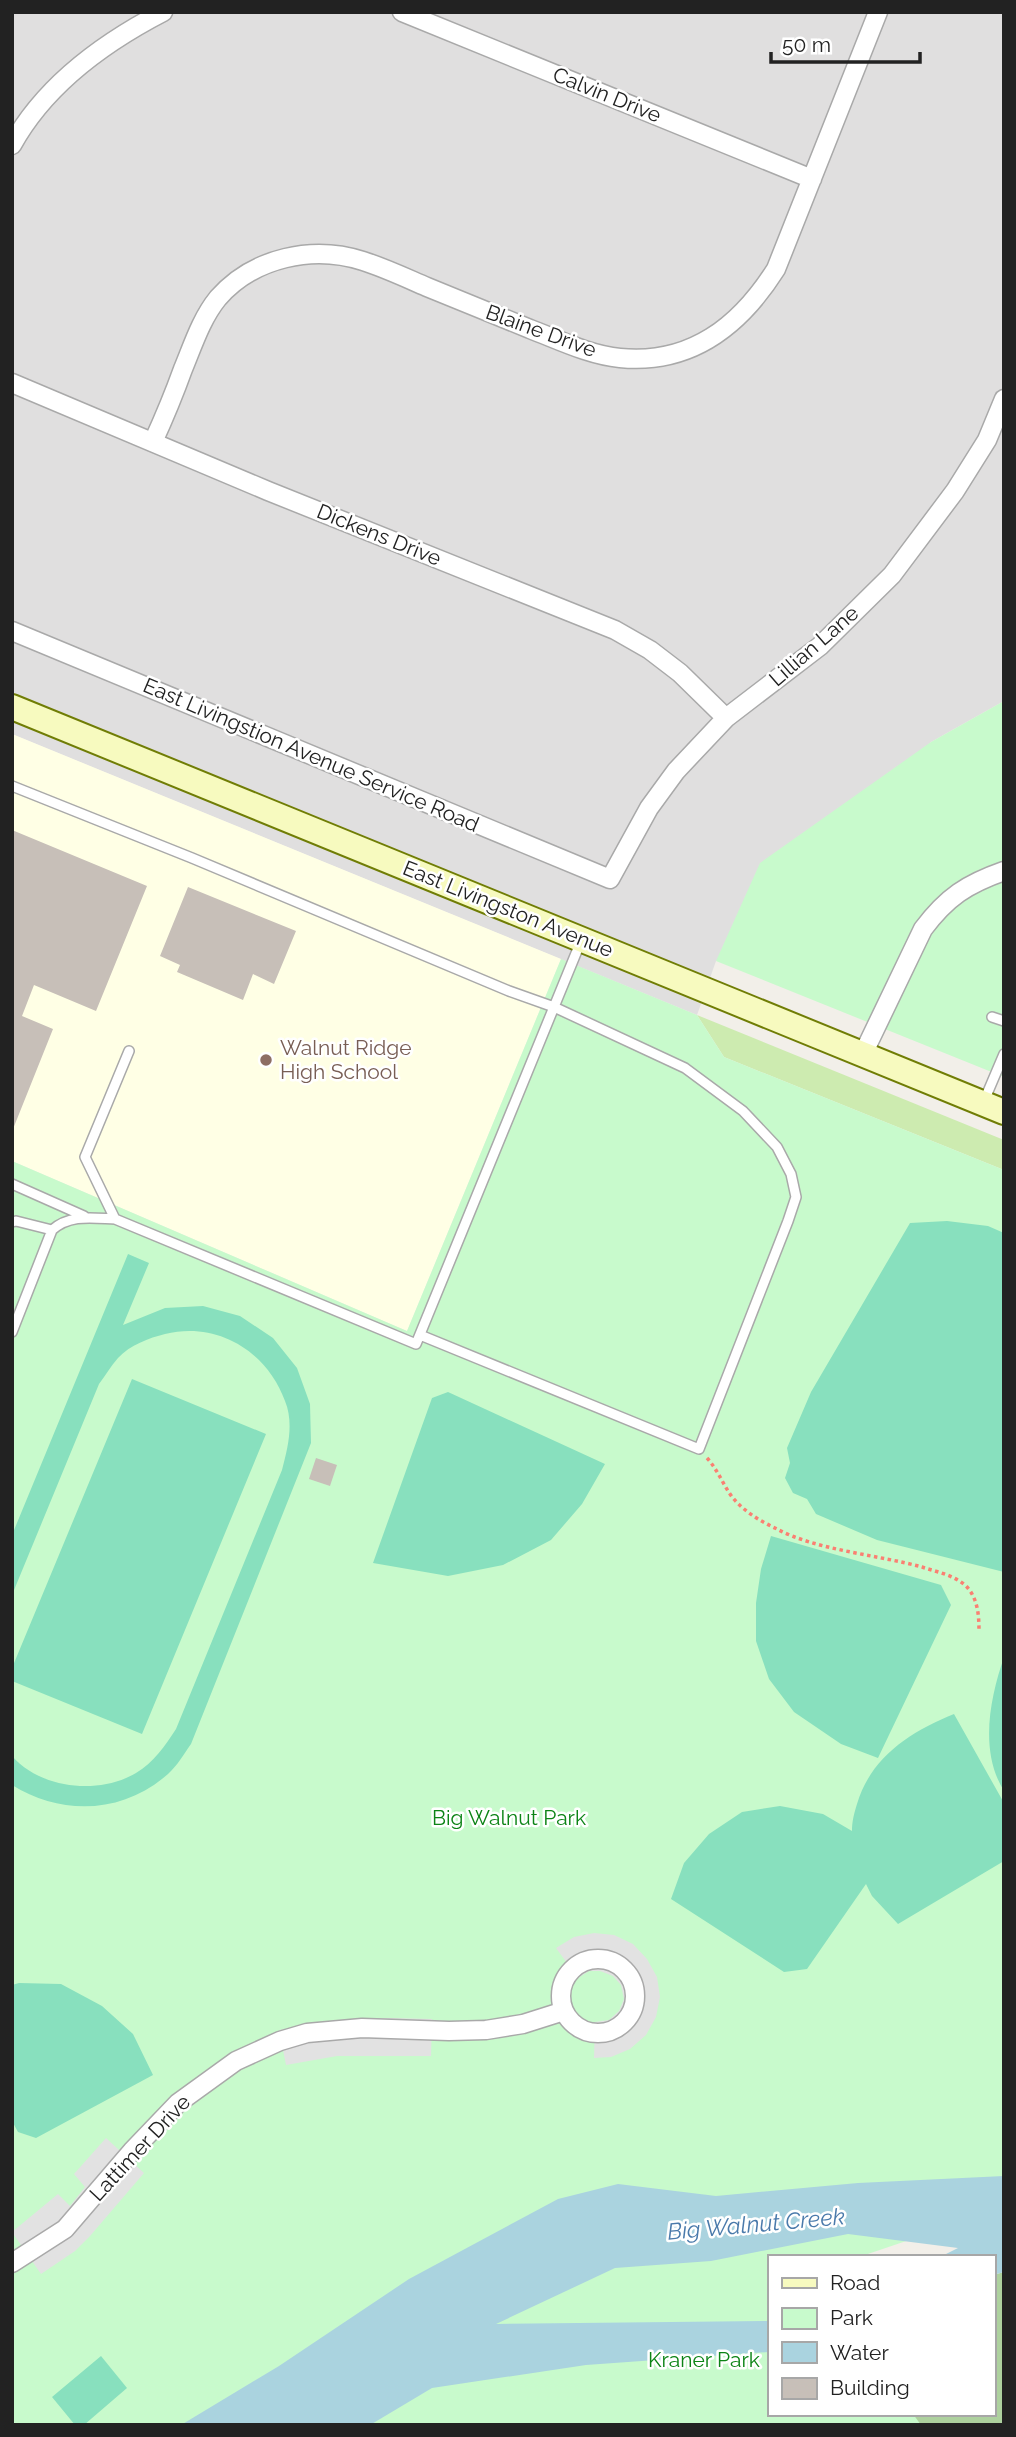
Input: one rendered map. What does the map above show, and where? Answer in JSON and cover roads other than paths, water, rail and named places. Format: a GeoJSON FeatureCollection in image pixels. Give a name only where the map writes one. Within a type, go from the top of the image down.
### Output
{"type":"FeatureCollection","features":[{"type":"Feature","properties":{"kind":"main road","name":"East Livingston Avenue"},"geometry":{"type":"LineString","coordinates":[[12,707],[993,1107]]}},
{"type":"Feature","properties":{"kind":"street"},"geometry":{"type":"LineString","coordinates":[[12,145],[45,99],[78,67],[107,44],[163,12]]}},
{"type":"Feature","properties":{"kind":"street","name":"Calvin Drive"},"geometry":{"type":"LineString","coordinates":[[402,12],[812,179]]}},
{"type":"Feature","properties":{"kind":"street","name":"Blaine Drive"},"geometry":{"type":"LineString","coordinates":[[153,442],[207,314],[231,286],[262,265],[283,258],[323,253],[363,261],[569,344],[619,358],[648,359],[671,354],[698,345],[721,332],[741,316],[776,269],[878,12]]}},
{"type":"Feature","properties":{"kind":"street","name":"Dickens Drive"},"geometry":{"type":"LineString","coordinates":[[12,383],[615,630],[680,673],[726,718]]}},
{"type":"Feature","properties":{"kind":"street","name":"Lillian Lane"},"geometry":{"type":"LineString","coordinates":[[610,879],[649,808],[676,771],[726,718],[820,646],[892,575],[955,491],[987,440],[1004,399]]}},
{"type":"Feature","properties":{"kind":"street"},"geometry":{"type":"LineString","coordinates":[[987,440],[1004,449]]}},
{"type":"Feature","properties":{"kind":"street","name":"East Livingstion Avenue Service Road"},"geometry":{"type":"LineString","coordinates":[[12,631],[610,879]]}},
{"type":"Feature","properties":{"kind":"street"},"geometry":{"type":"LineString","coordinates":[[863,1054],[923,929],[936,912],[964,887],[1004,871]]}},
{"type":"Feature","properties":{"kind":"street"},"geometry":{"type":"LineString","coordinates":[[603,1960],[625,1971],[631,1981],[635,1993],[634,2005],[621,2025],[610,2031],[586,2031],[576,2026],[564,2011],[561,1994],[564,1982],[570,1972],[580,1964],[603,1960]]}},
{"type":"Feature","properties":{"kind":"street","name":"Lattimer Drive"},"geometry":{"type":"LineString","coordinates":[[12,2263],[65,2229],[132,2151],[178,2103],[236,2061],[280,2041],[307,2033],[362,2028],[486,2030],[523,2024],[564,2011]]}},
{"type":"Feature","properties":{"kind":"lane"},"geometry":{"type":"LineString","coordinates":[[12,786],[509,991],[554,1007],[685,1068],[743,1111],[777,1147],[791,1174],[796,1197],[788,1221],[699,1449],[420,1335]]}},
{"type":"Feature","properties":{"kind":"lane"},"geometry":{"type":"LineString","coordinates":[[12,1332],[52,1230],[61,1222],[90,1218],[115,1219],[416,1344],[582,939]]}},
{"type":"Feature","properties":{"kind":"lane"},"geometry":{"type":"LineString","coordinates":[[992,1017],[1004,1021]]}},
{"type":"Feature","properties":{"kind":"lane"},"geometry":{"type":"LineString","coordinates":[[115,1219],[85,1157],[130,1051]]}},
{"type":"Feature","properties":{"kind":"lane"},"geometry":{"type":"LineString","coordinates":[[993,1107],[1004,1055]]}},
{"type":"Feature","properties":{"kind":"lane"},"geometry":{"type":"LineString","coordinates":[[12,1184],[90,1218]]}},
{"type":"Feature","properties":{"kind":"lane"},"geometry":{"type":"LineString","coordinates":[[12,1222],[52,1230]]}},
{"type":"Feature","properties":{"kind":"water","name":"Big Walnut Creek"},"geometry":{"type":"Polygon","coordinates":[[[1004,2176],[1004,2272],[995,2274],[995,2255],[944,2255],[958,2248],[848,2234],[711,2261],[615,2268],[496,2324],[768,2321],[768,2352],[586,2365],[432,2388],[370,2425],[181,2425],[279,2366],[409,2279],[558,2199],[618,2184],[716,2196],[858,2183],[1004,2176]]]}},
{"type":"Feature","properties":{"kind":"place","name":"Walnut Ridge High School"},"geometry":{"type":"Point","coordinates":[266,1060]}},
{"type":"Feature","properties":{"kind":"park label","name":"Big Walnut Park"},"geometry":{"type":"Point","coordinates":[509,1818]}},
{"type":"Feature","properties":{"kind":"park label","name":"Kraner Park"},"geometry":{"type":"Point","coordinates":[704,2360]}}]}
